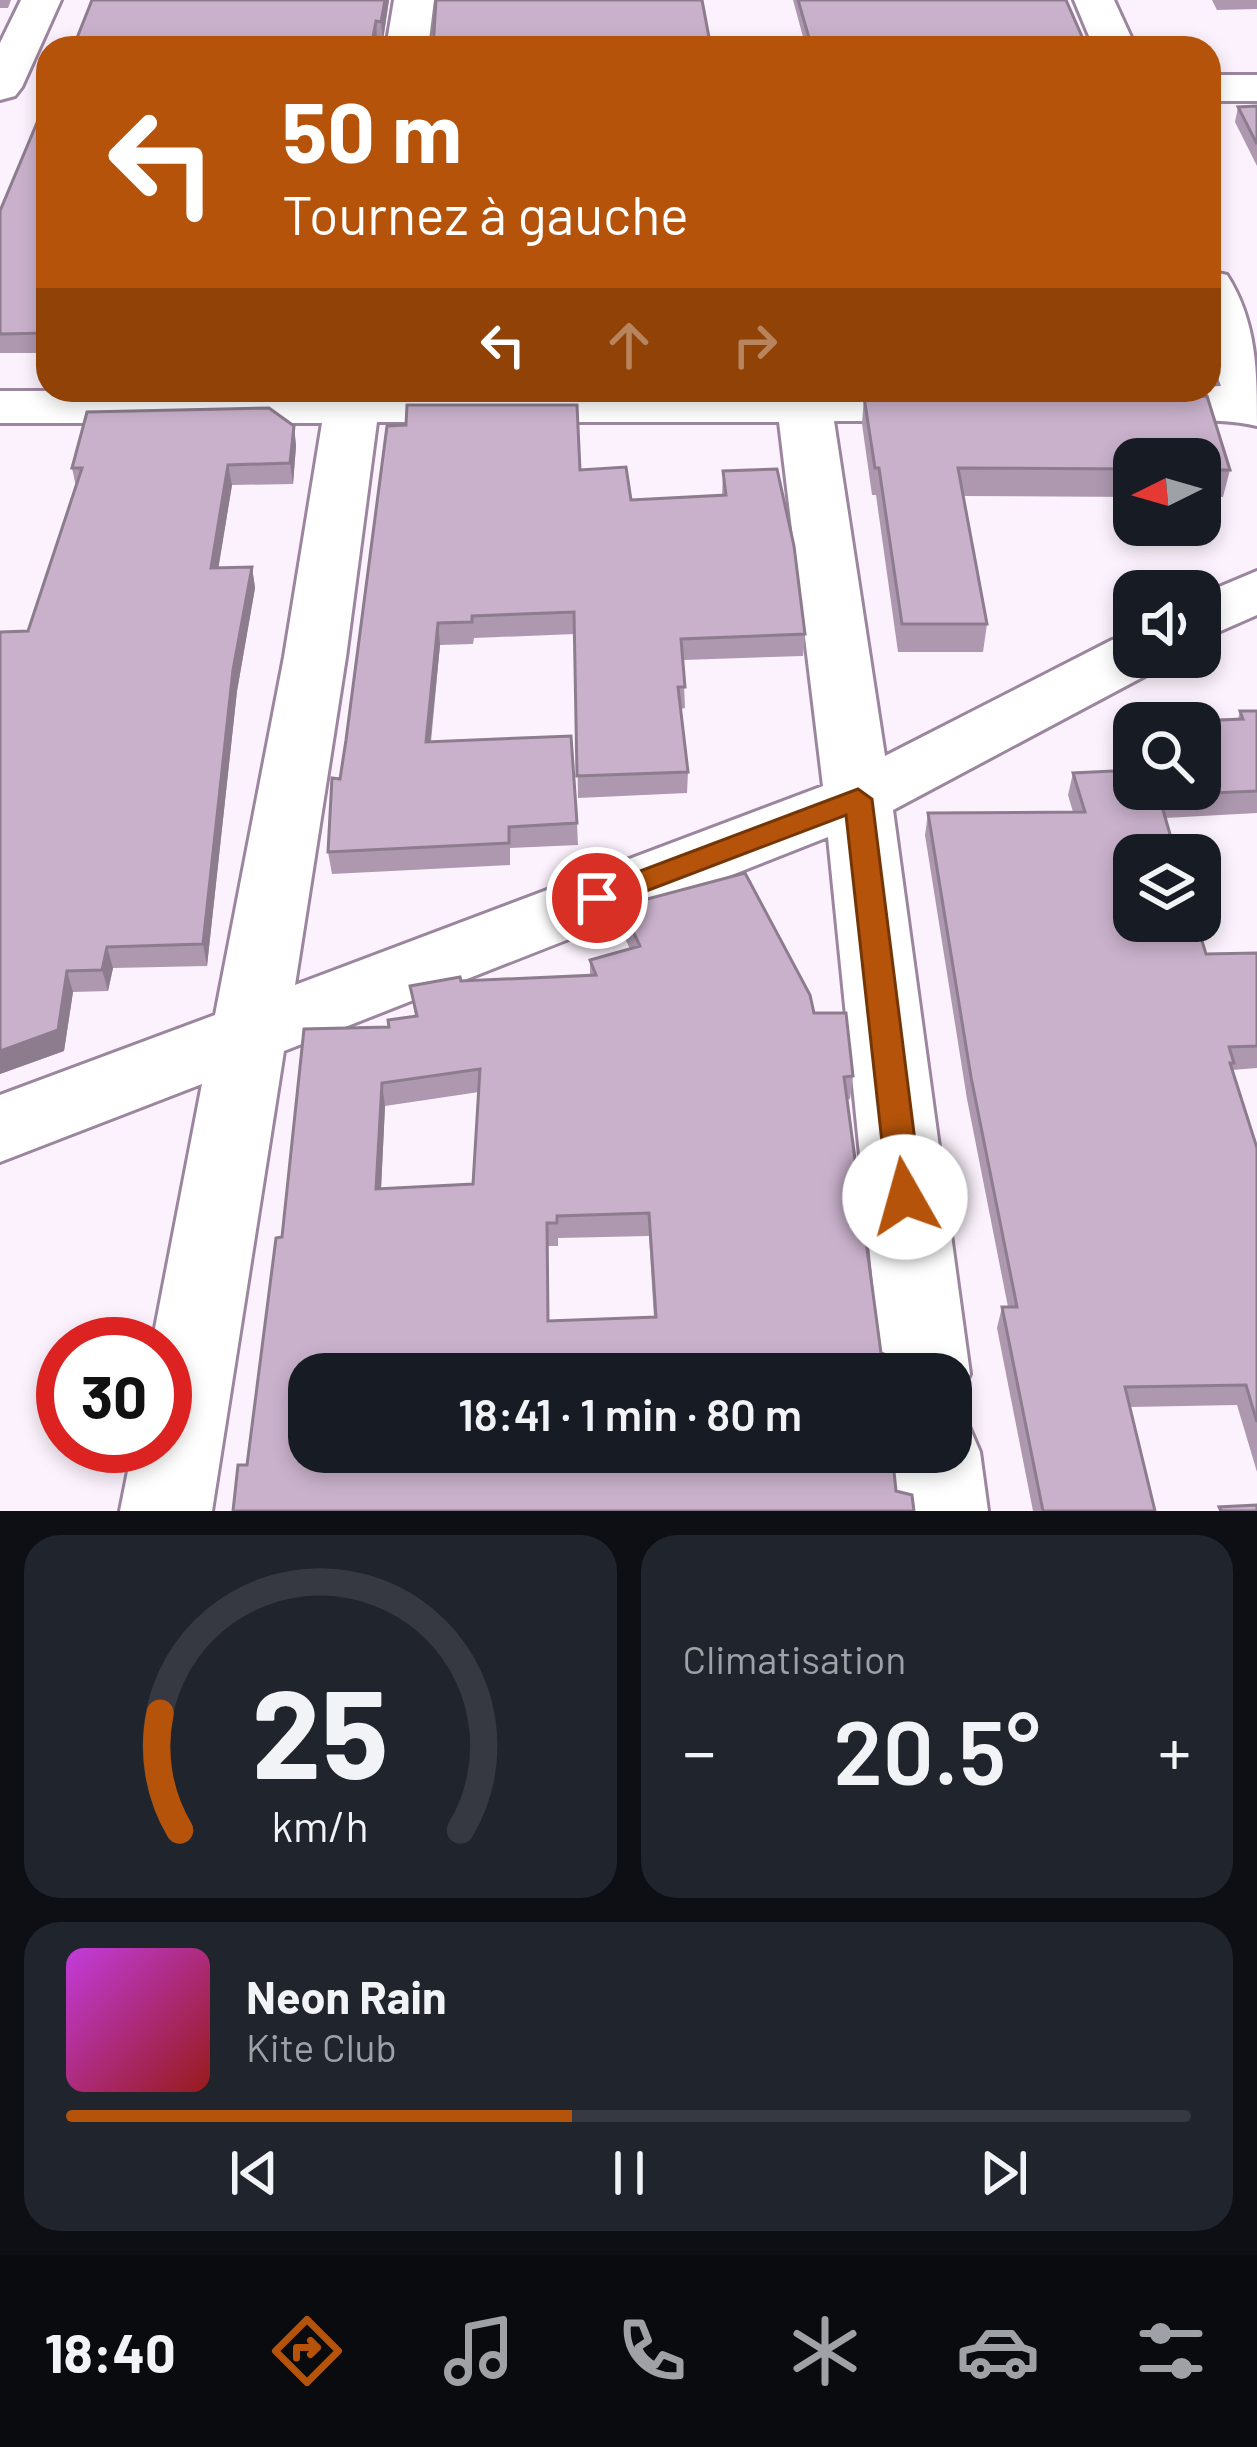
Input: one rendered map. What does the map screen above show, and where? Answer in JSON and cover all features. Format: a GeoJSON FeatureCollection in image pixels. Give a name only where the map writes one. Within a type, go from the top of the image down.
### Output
{"type":"FeatureCollection","features":[{"type":"Feature","properties":{"kind":"street"},"geometry":{"type":"LineString","coordinates":[[36,89],[0,88],[41,0]]}},
{"type":"Feature","properties":{"kind":"street"},"geometry":{"type":"LineString","coordinates":[[409,36],[414,0]]}},
{"type":"Feature","properties":{"kind":"street"},"geometry":{"type":"LineString","coordinates":[[1094,0],[1110,36]]}},
{"type":"Feature","properties":{"kind":"street"},"geometry":{"type":"LineString","coordinates":[[1221,88],[1257,88]]}},
{"type":"Feature","properties":{"kind":"street"},"geometry":{"type":"LineString","coordinates":[[1064,404],[1256,406],[1221,317]]}},
{"type":"Feature","properties":{"kind":"street"},"geometry":{"type":"LineString","coordinates":[[0,407],[176,402]]}},
{"type":"Feature","properties":{"kind":"street"},"geometry":{"type":"LineString","coordinates":[[166,1511],[315,657],[352,402]]}},
{"type":"Feature","properties":{"kind":"street"},"geometry":{"type":"LineString","coordinates":[[804,402],[858,799],[924,1353]]}},
{"type":"Feature","properties":{"kind":"street"},"geometry":{"type":"LineString","coordinates":[[930,402],[994,404]]}},
{"type":"Feature","properties":{"kind":"street"},"geometry":{"type":"LineString","coordinates":[[1221,609],[1257,590]]}},
{"type":"Feature","properties":{"kind":"street"},"geometry":{"type":"LineString","coordinates":[[0,1129],[858,799],[1113,666]]}},
{"type":"Feature","properties":{"kind":"street"},"geometry":{"type":"LineString","coordinates":[[937,1473],[942,1511]]}},
{"type":"Feature","properties":{"kind":"building"},"geometry":{"type":"Polygon","coordinates":[[[92,0],[385,0],[373,36],[78,36],[92,0]]]}},
{"type":"Feature","properties":{"kind":"building"},"geometry":{"type":"Polygon","coordinates":[[[436,0],[702,0],[709,36],[434,36],[436,0]]]}},
{"type":"Feature","properties":{"kind":"building"},"geometry":{"type":"Polygon","coordinates":[[[798,0],[1066,0],[1082,36],[808,36],[798,0]]]}},
{"type":"Feature","properties":{"kind":"building"},"geometry":{"type":"Polygon","coordinates":[[[1257,106],[1257,144],[1238,107],[1257,106]]]}},
{"type":"Feature","properties":{"kind":"building"},"geometry":{"type":"Polygon","coordinates":[[[36,125],[36,333],[0,334],[0,211],[36,125]]]}},
{"type":"Feature","properties":{"kind":"building"},"geometry":{"type":"Polygon","coordinates":[[[865,402],[1209,402],[1220,438],[1113,438],[1113,469],[958,468],[987,624],[902,624],[879,468],[875,468],[865,402]]]}},
{"type":"Feature","properties":{"kind":"building"},"geometry":{"type":"Polygon","coordinates":[[[407,405],[577,405],[580,470],[626,467],[631,500],[726,495],[723,471],[777,469],[794,546],[805,634],[681,639],[685,687],[678,687],[688,772],[577,776],[574,612],[472,616],[472,622],[438,623],[426,742],[571,736],[577,823],[509,827],[509,843],[328,852],[332,778],[340,779],[387,426],[406,425],[407,405]]]}},
{"type":"Feature","properties":{"kind":"building"},"geometry":{"type":"Polygon","coordinates":[[[269,408],[294,426],[290,463],[228,465],[211,568],[252,567],[233,670],[203,944],[107,947],[102,970],[67,971],[58,1030],[0,1051],[0,632],[28,631],[82,468],[72,468],[87,412],[269,408]]]}},
{"type":"Feature","properties":{"kind":"building"},"geometry":{"type":"Polygon","coordinates":[[[1221,441],[1230,470],[1221,470],[1221,441]]]}},
{"type":"Feature","properties":{"kind":"building"},"geometry":{"type":"Polygon","coordinates":[[[1240,711],[1257,711],[1257,791],[1221,793],[1221,720],[1243,719],[1240,711]]]}},
{"type":"Feature","properties":{"kind":"building"},"geometry":{"type":"Polygon","coordinates":[[[1113,771],[1113,810],[1163,810],[1170,834],[1113,834],[1113,942],[1202,942],[1206,954],[1257,953],[1257,1046],[1229,1047],[1257,1148],[1257,1422],[1246,1385],[1125,1387],[1155,1511],[1043,1511],[1002,1307],[1017,1307],[971,1077],[928,813],[1085,812],[1073,773],[1113,771]]]}},
{"type":"Feature","properties":{"kind":"building"},"geometry":{"type":"Polygon","coordinates":[[[745,873],[810,995],[814,1013],[846,1013],[853,1076],[844,1077],[881,1353],[288,1353],[288,1473],[894,1473],[896,1491],[912,1495],[914,1511],[233,1511],[238,1465],[247,1465],[276,1238],[282,1237],[304,1029],[389,1027],[388,1020],[417,1016],[410,986],[460,977],[461,981],[596,975],[590,960],[640,946],[621,906],[745,873]],[[480,1069],[382,1083],[376,1189],[473,1184],[480,1069]],[[649,1213],[557,1216],[557,1223],[547,1223],[548,1321],[656,1317],[649,1213]]]}},
{"type":"Feature","properties":{"kind":"building"},"geometry":{"type":"Polygon","coordinates":[[[1257,1505],[1257,1511],[1221,1511],[1219,1507],[1257,1505]]]}},
{"type":"Feature","properties":{"kind":"route"},"geometry":{"type":"LineString","coordinates":[[597,898],[858,799],[905,1197]]}}]}
